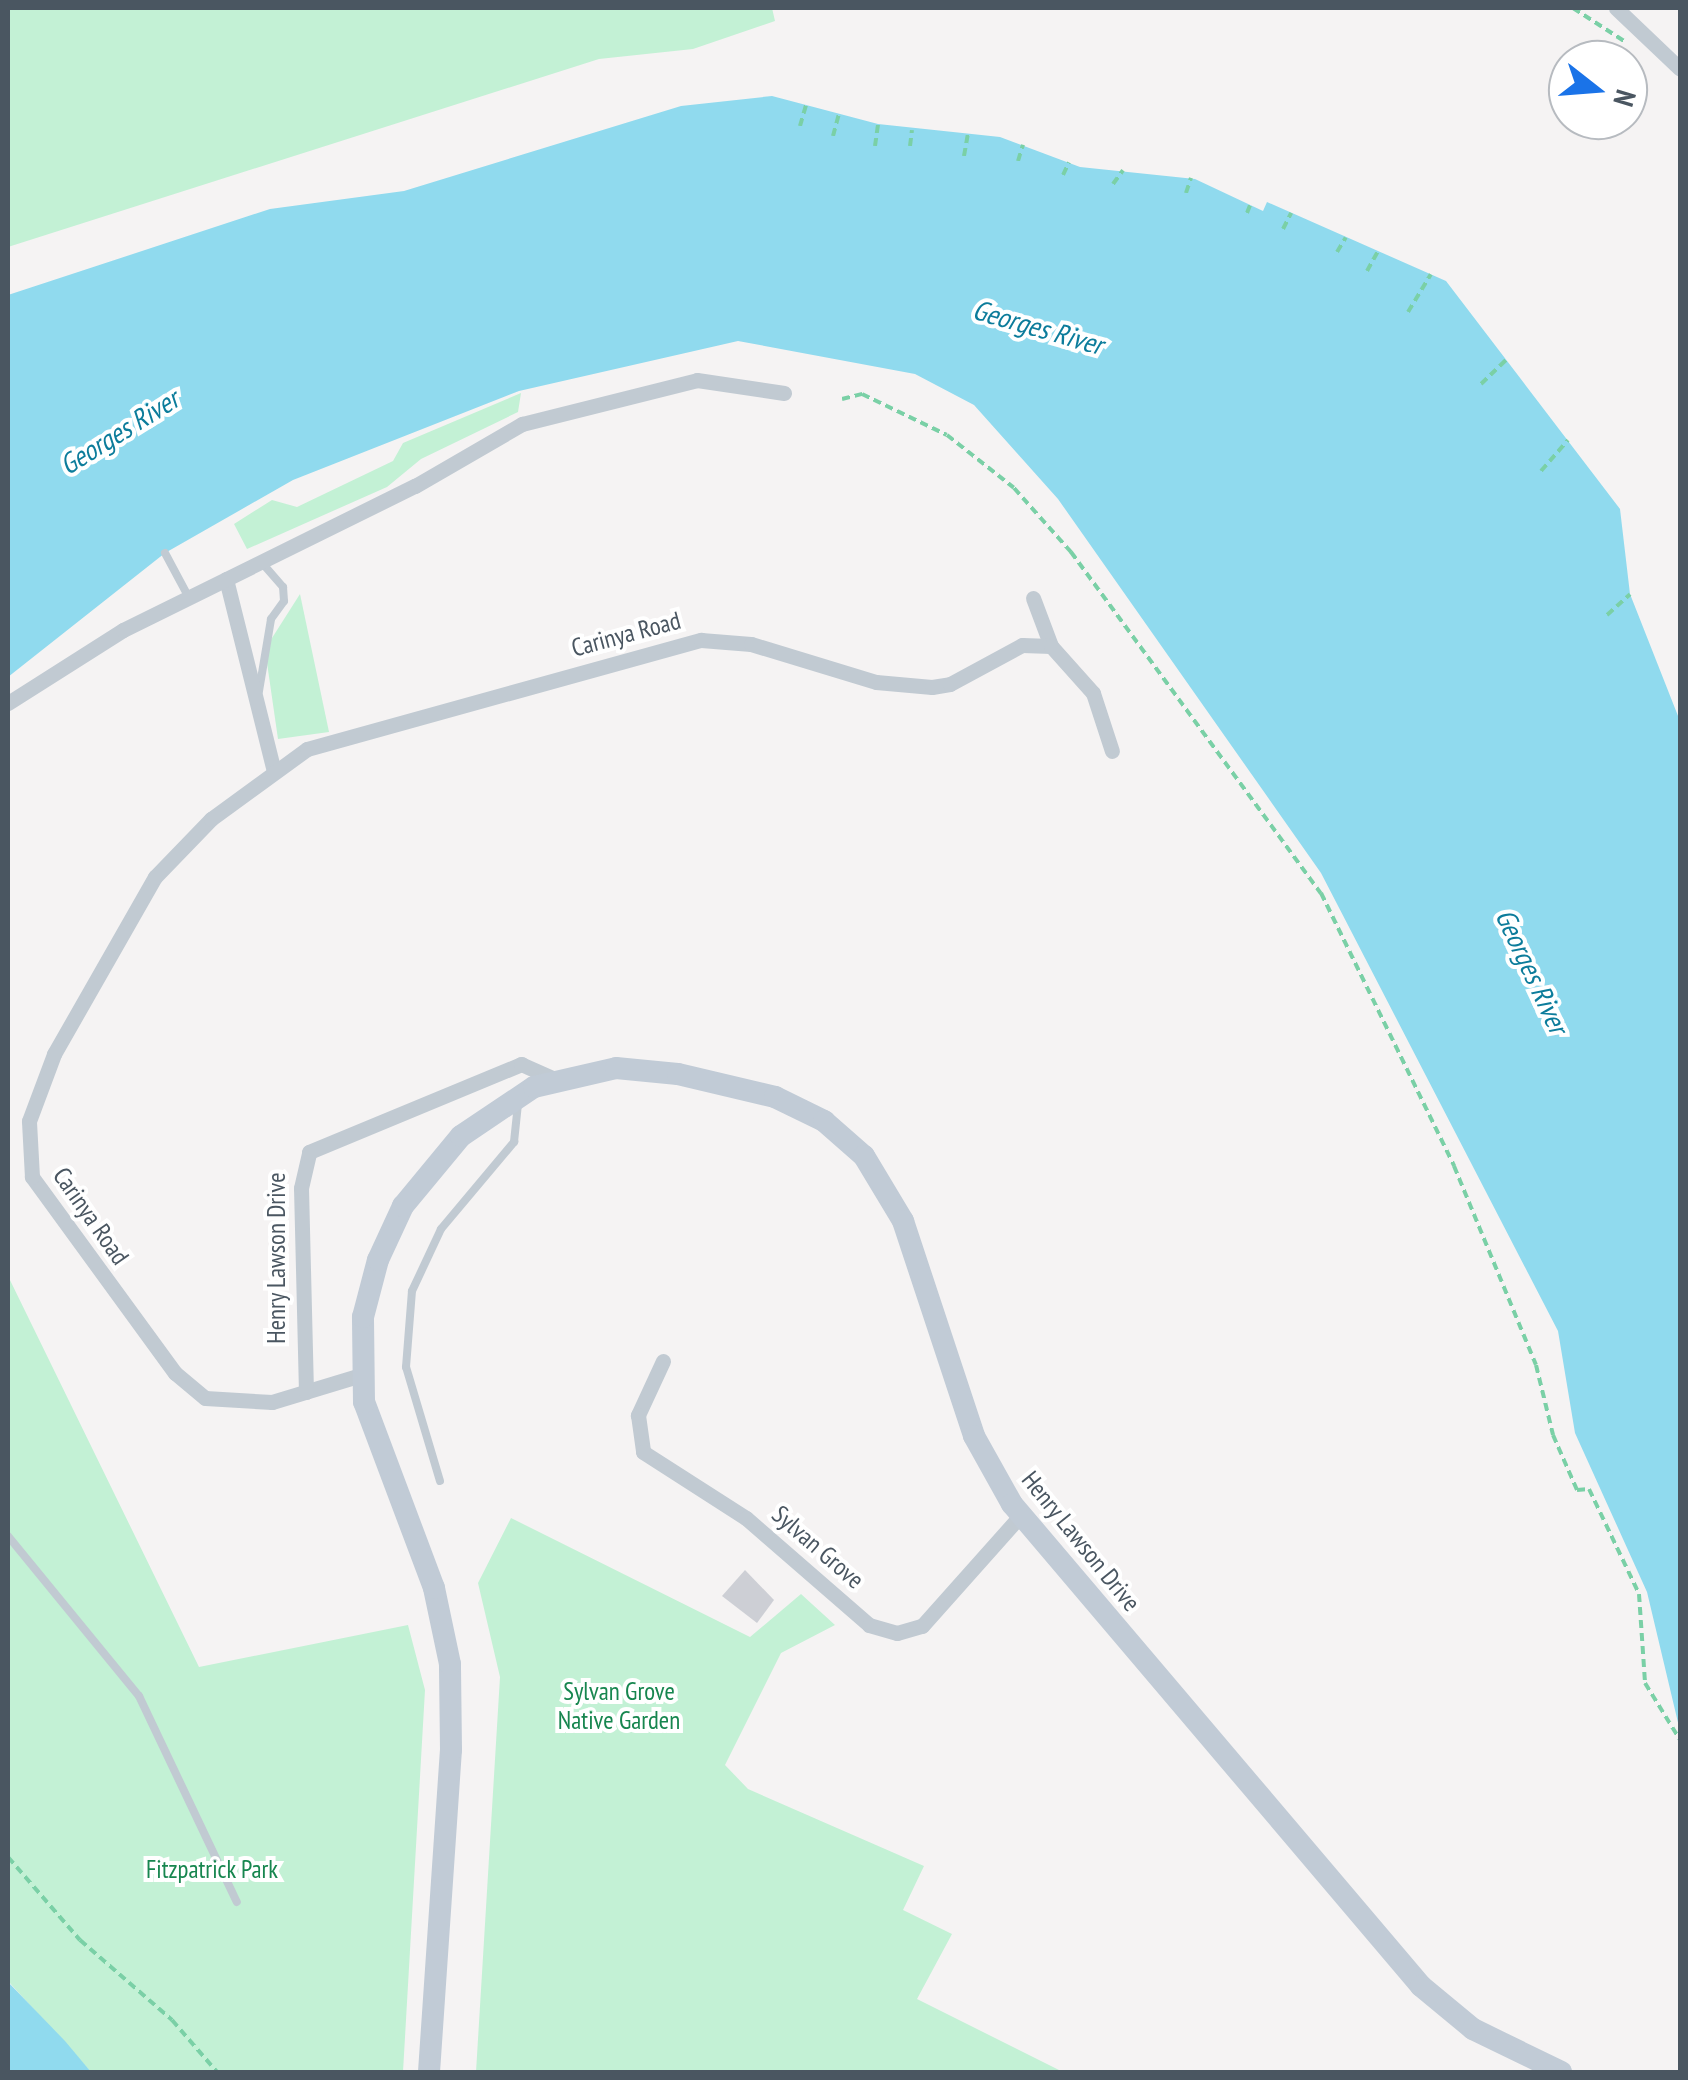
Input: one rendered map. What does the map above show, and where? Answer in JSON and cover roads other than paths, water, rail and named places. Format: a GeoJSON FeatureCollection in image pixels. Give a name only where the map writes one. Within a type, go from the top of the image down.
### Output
{"type":"FeatureCollection","features":[{"type":"Feature","properties":{"kind":"main road","name":"Henry Lawson Drive"},"geometry":{"type":"LineString","coordinates":[[429,2072],[451,1750],[450,1664],[434,1588],[379,1453],[361,1375],[369,1286],[404,1206],[461,1136],[518,1095],[556,1078],[616,1068],[699,1078],[792,1104],[852,1144],[898,1211],[974,1436],[1021,1516],[1420,1986],[1473,2029],[1561,2072]]}},
{"type":"Feature","properties":{"kind":"street"},"geometry":{"type":"LineString","coordinates":[[1616,8],[1680,69]]}},
{"type":"Feature","properties":{"kind":"street"},"geometry":{"type":"LineString","coordinates":[[8,703],[188,596],[263,565],[415,486],[522,424],[698,380],[784,392]]}},
{"type":"Feature","properties":{"kind":"street"},"geometry":{"type":"LineString","coordinates":[[226,579],[273,768]]}},
{"type":"Feature","properties":{"kind":"street"},"geometry":{"type":"LineString","coordinates":[[1033,598],[1051,646],[1093,693],[1112,752]]}},
{"type":"Feature","properties":{"kind":"street","name":"Carinya Road"},"geometry":{"type":"LineString","coordinates":[[361,1375],[306,1392],[233,1404],[205,1398],[184,1384],[50,1208],[32,1177],[27,1150],[42,1079],[155,877],[193,834],[273,768],[306,749],[702,640],[751,644],[876,682],[932,686],[950,684],[1022,645],[1051,646]]}},
{"type":"Feature","properties":{"kind":"street","name":"Henry Lawson Drive"},"geometry":{"type":"LineString","coordinates":[[306,1392],[301,1188],[310,1152],[521,1064],[556,1078]]}},
{"type":"Feature","properties":{"kind":"street","name":"Sylvan Grove"},"geometry":{"type":"LineString","coordinates":[[663,1362],[638,1415],[643,1452],[746,1518],[882,1631],[922,1626],[1021,1516]]}},
{"type":"Feature","properties":{"kind":"lane"},"geometry":{"type":"LineString","coordinates":[[165,553],[188,596]]}},
{"type":"Feature","properties":{"kind":"lane"},"geometry":{"type":"LineString","coordinates":[[259,700],[271,619],[284,601],[283,586],[263,565]]}},
{"type":"Feature","properties":{"kind":"lane"},"geometry":{"type":"LineString","coordinates":[[440,1480],[411,1396],[407,1316],[429,1247],[514,1142],[518,1095]]}},
{"type":"Feature","properties":{"kind":"lane"},"geometry":{"type":"LineString","coordinates":[[8,1536],[139,1696],[236,1902]]}},
{"type":"Feature","properties":{"kind":"water","name":"Georges River"},"geometry":{"type":"Polygon","coordinates":[[[772,96],[878,124],[1000,137],[1080,167],[1195,179],[1263,211],[1267,202],[1446,281],[1620,509],[1630,594],[1680,721],[1680,1731],[1647,1592],[1575,1433],[1558,1331],[1321,873],[1058,499],[974,405],[915,374],[738,341],[519,391],[293,480],[165,553],[8,677],[8,295],[270,209],[404,191],[681,106],[772,96]]]}},
{"type":"Feature","properties":{"kind":"water"},"geometry":{"type":"Polygon","coordinates":[[[8,1982],[65,2041],[91,2072],[8,2072],[8,1982]]]}},
{"type":"Feature","properties":{"kind":"park label","name":"Sylvan Grove Native Garden"},"geometry":{"type":"Point","coordinates":[619,1706]}},
{"type":"Feature","properties":{"kind":"park label","name":"Fitzpatrick Park"},"geometry":{"type":"Point","coordinates":[212,1869]}}]}
